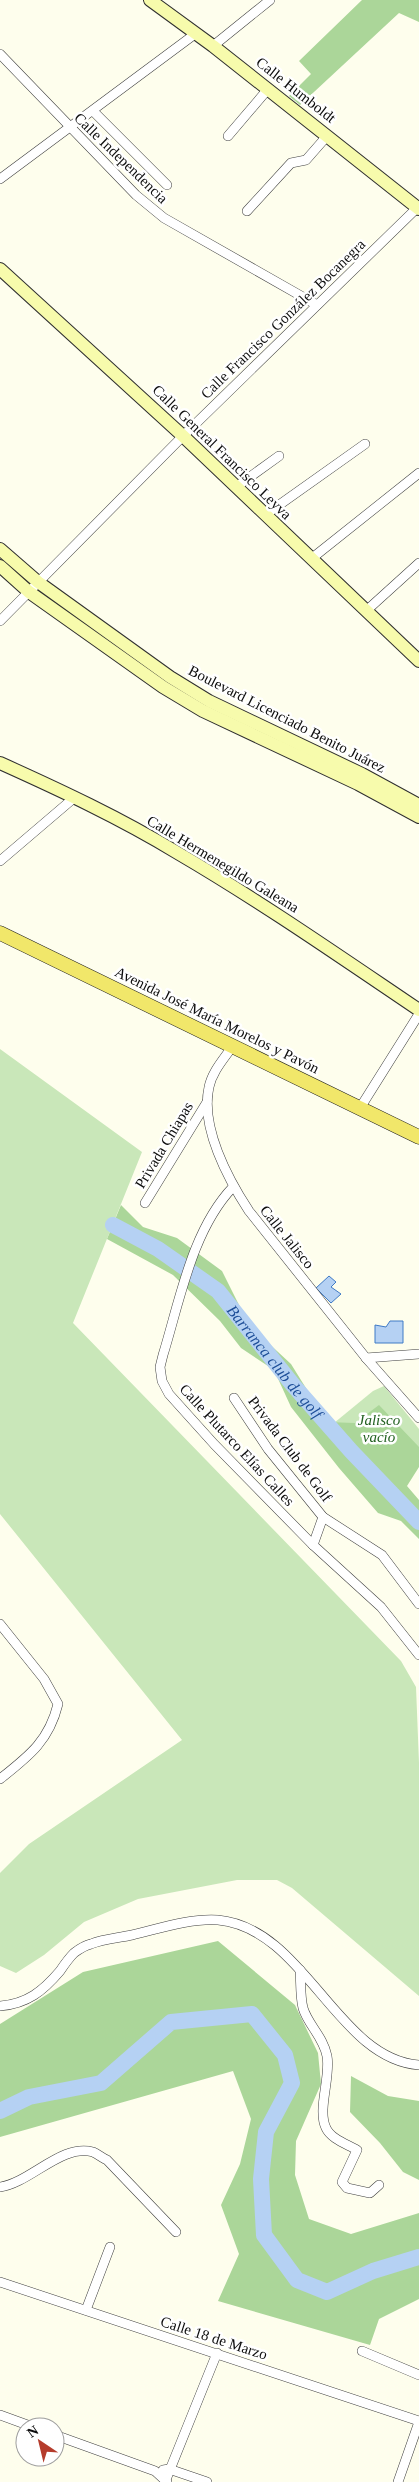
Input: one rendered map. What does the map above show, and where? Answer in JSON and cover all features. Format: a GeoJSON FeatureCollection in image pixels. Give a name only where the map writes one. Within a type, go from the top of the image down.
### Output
{"type":"FeatureCollection","features":[{"type":"Feature","properties":{"kind":"main road","name":"Avenida José María Morelos y Pavón"},"geometry":{"type":"LineString","coordinates":[[0,933],[419,1137]]}},
{"type":"Feature","properties":{"kind":"street","name":"Calle Humboldt"},"geometry":{"type":"LineString","coordinates":[[150,0],[213,46],[418,207]]}},
{"type":"Feature","properties":{"kind":"street"},"geometry":{"type":"LineString","coordinates":[[213,46],[270,0]]}},
{"type":"Feature","properties":{"kind":"street"},"geometry":{"type":"LineString","coordinates":[[0,179],[196,34]]}},
{"type":"Feature","properties":{"kind":"street","name":"Calle Independencia"},"geometry":{"type":"LineString","coordinates":[[0,54],[136,195],[164,218],[317,305]]}},
{"type":"Feature","properties":{"kind":"street"},"geometry":{"type":"LineString","coordinates":[[228,136],[268,89]]}},
{"type":"Feature","properties":{"kind":"street"},"geometry":{"type":"LineString","coordinates":[[93,111],[167,185]]}},
{"type":"Feature","properties":{"kind":"street"},"geometry":{"type":"LineString","coordinates":[[247,211],[291,163],[306,160],[327,136]]}},
{"type":"Feature","properties":{"kind":"street","name":"Calle Francisco González Bocanegra"},"geometry":{"type":"LineString","coordinates":[[0,621],[183,436],[418,207]]}},
{"type":"Feature","properties":{"kind":"street","name":"Calle General Francisco Leyva"},"geometry":{"type":"LineString","coordinates":[[0,269],[183,436],[419,661]]}},
{"type":"Feature","properties":{"kind":"street"},"geometry":{"type":"LineString","coordinates":[[264,515],[365,444]]}},
{"type":"Feature","properties":{"kind":"street"},"geometry":{"type":"LineString","coordinates":[[236,487],[279,456]]}},
{"type":"Feature","properties":{"kind":"street"},"geometry":{"type":"LineString","coordinates":[[311,559],[419,473]]}},
{"type":"Feature","properties":{"kind":"street","name":"Boulevard Licenciado Benito Juárez"},"geometry":{"type":"LineString","coordinates":[[0,549],[38,582],[170,676],[206,706],[419,816]]}},
{"type":"Feature","properties":{"kind":"street"},"geometry":{"type":"LineString","coordinates":[[366,611],[419,563]]}},
{"type":"Feature","properties":{"kind":"street","name":"Boulevard Licenciado Benito Juárez"},"geometry":{"type":"LineString","coordinates":[[0,566],[29,592],[163,686],[362,774],[419,805]]}},
{"type":"Feature","properties":{"kind":"street","name":"Calle Hermenegildo Galeana"},"geometry":{"type":"LineString","coordinates":[[0,762],[75,797],[175,851],[261,904],[419,1010]]}},
{"type":"Feature","properties":{"kind":"street"},"geometry":{"type":"LineString","coordinates":[[0,861],[75,797]]}},
{"type":"Feature","properties":{"kind":"street"},"geometry":{"type":"LineString","coordinates":[[360,1108],[419,1014]]}},
{"type":"Feature","properties":{"kind":"street","name":"Calle Jalisco"},"geometry":{"type":"LineString","coordinates":[[232,1047],[215,1072],[209,1086],[207,1102],[221,1163],[233,1187],[249,1211],[366,1358],[419,1418]]}},
{"type":"Feature","properties":{"kind":"street","name":"Privada Chiapas"},"geometry":{"type":"LineString","coordinates":[[146,1203],[207,1102]]}},
{"type":"Feature","properties":{"kind":"street","name":"Calle Plutarco Elías Calles"},"geometry":{"type":"LineString","coordinates":[[233,1187],[219,1202],[199,1239],[160,1367],[162,1381],[169,1394],[214,1444],[313,1545],[381,1607],[419,1655]]}},
{"type":"Feature","properties":{"kind":"street"},"geometry":{"type":"LineString","coordinates":[[366,1358],[419,1354]]}},
{"type":"Feature","properties":{"kind":"street","name":"Privada Club de Golf"},"geometry":{"type":"LineString","coordinates":[[234,1398],[268,1449],[324,1517],[382,1555],[419,1604]]}},
{"type":"Feature","properties":{"kind":"street","name":"Privada Club de Golf"},"geometry":{"type":"LineString","coordinates":[[313,1545],[324,1517]]}},
{"type":"Feature","properties":{"kind":"street"},"geometry":{"type":"LineString","coordinates":[[0,1624],[44,1679],[58,1704],[54,1723],[41,1743],[0,1779]]}},
{"type":"Feature","properties":{"kind":"street"},"geometry":{"type":"LineString","coordinates":[[0,2006],[13,2005],[38,1994],[74,1954],[90,1944],[193,1922],[216,1920],[239,1924],[258,1932],[300,1970],[361,2036],[394,2058],[419,2065]]}},
{"type":"Feature","properties":{"kind":"street"},"geometry":{"type":"LineString","coordinates":[[300,1970],[303,2009],[322,2039],[327,2057],[328,2076],[323,2118],[326,2129],[333,2137],[357,2150],[342,2182],[347,2188],[370,2193],[379,2185]]}},
{"type":"Feature","properties":{"kind":"street"},"geometry":{"type":"LineString","coordinates":[[0,2187],[13,2186],[57,2158],[80,2152],[93,2152],[107,2160],[176,2232]]}},
{"type":"Feature","properties":{"kind":"street"},"geometry":{"type":"LineString","coordinates":[[86,2310],[110,2247]]}},
{"type":"Feature","properties":{"kind":"street","name":"Calle 18 de Marzo"},"geometry":{"type":"LineString","coordinates":[[0,2282],[419,2422]]}},
{"type":"Feature","properties":{"kind":"street"},"geometry":{"type":"LineString","coordinates":[[362,2351],[419,2375]]}},
{"type":"Feature","properties":{"kind":"street"},"geometry":{"type":"LineString","coordinates":[[155,2471],[165,2482],[216,2353]]}},
{"type":"Feature","properties":{"kind":"street"},"geometry":{"type":"LineString","coordinates":[[0,2415],[15,2420]]}},
{"type":"Feature","properties":{"kind":"street"},"geometry":{"type":"LineString","coordinates":[[398,2482],[419,2422]]}},
{"type":"Feature","properties":{"kind":"street"},"geometry":{"type":"LineString","coordinates":[[65,2439],[155,2471],[169,2470],[207,2482]]}},
{"type":"Feature","properties":{"kind":"green space"},"geometry":{"type":"Polygon","coordinates":[[[362,0],[419,0],[419,22],[399,13],[300,105],[289,96],[311,74],[299,61],[362,0]]]}},
{"type":"Feature","properties":{"kind":"green space"},"geometry":{"type":"Polygon","coordinates":[[[0,1049],[142,1152],[73,1323],[401,1661],[416,1687],[419,1763],[419,1996],[292,1888],[277,1880],[237,1880],[138,1899],[84,1922],[44,1955],[16,1973],[0,1966],[0,1873],[29,1844],[182,1740],[0,1514],[0,1049]]]}},
{"type":"Feature","properties":{"kind":"green space"},"geometry":{"type":"Polygon","coordinates":[[[121,1205],[143,1227],[177,1238],[222,1271],[249,1325],[291,1364],[327,1422],[355,1423],[379,1405],[419,1447],[419,1467],[407,1486],[419,1500],[419,1539],[401,1521],[378,1513],[339,1468],[291,1407],[274,1370],[241,1348],[220,1321],[173,1275],[107,1239],[121,1205]]]}},
{"type":"Feature","properties":{"kind":"green space","name":"Jalisco vacío"},"geometry":{"type":"Polygon","coordinates":[[[384,1386],[419,1429],[419,1462],[334,1423],[373,1391],[384,1386]]]}},
{"type":"Feature","properties":{"kind":"green space"},"geometry":{"type":"Polygon","coordinates":[[[218,1941],[295,2005],[318,2053],[321,2084],[296,2141],[295,2175],[309,2219],[351,2234],[419,2213],[419,2299],[379,2319],[370,2345],[218,2301],[239,2254],[221,2205],[240,2164],[251,2119],[233,2071],[0,2137],[0,2024],[83,1972],[218,1941]]]}},
{"type":"Feature","properties":{"kind":"green space"},"geometry":{"type":"Polygon","coordinates":[[[351,2076],[388,2096],[419,2101],[419,2180],[403,2172],[380,2143],[350,2112],[351,2076]]]}},
{"type":"Feature","properties":{"kind":"water"},"geometry":{"type":"Polygon","coordinates":[[[329,1276],[336,1282],[331,1287],[341,1294],[331,1303],[316,1288],[329,1276]]]}},
{"type":"Feature","properties":{"kind":"water"},"geometry":{"type":"Polygon","coordinates":[[[390,1321],[403,1321],[403,1343],[375,1343],[375,1325],[386,1327],[390,1321]]]}},
{"type":"Feature","properties":{"kind":"waterway","name":"Barranca club de golf"},"geometry":{"type":"LineString","coordinates":[[113,1225],[158,1249],[218,1291],[293,1385],[351,1451],[419,1522]]}},
{"type":"Feature","properties":{"kind":"waterway"},"geometry":{"type":"LineString","coordinates":[[0,2111],[29,2097],[101,2083],[171,2022],[252,2014],[285,2055],[292,2083],[266,2132],[261,2179],[264,2235],[297,2280],[327,2292],[373,2271],[419,2257]]}}]}
